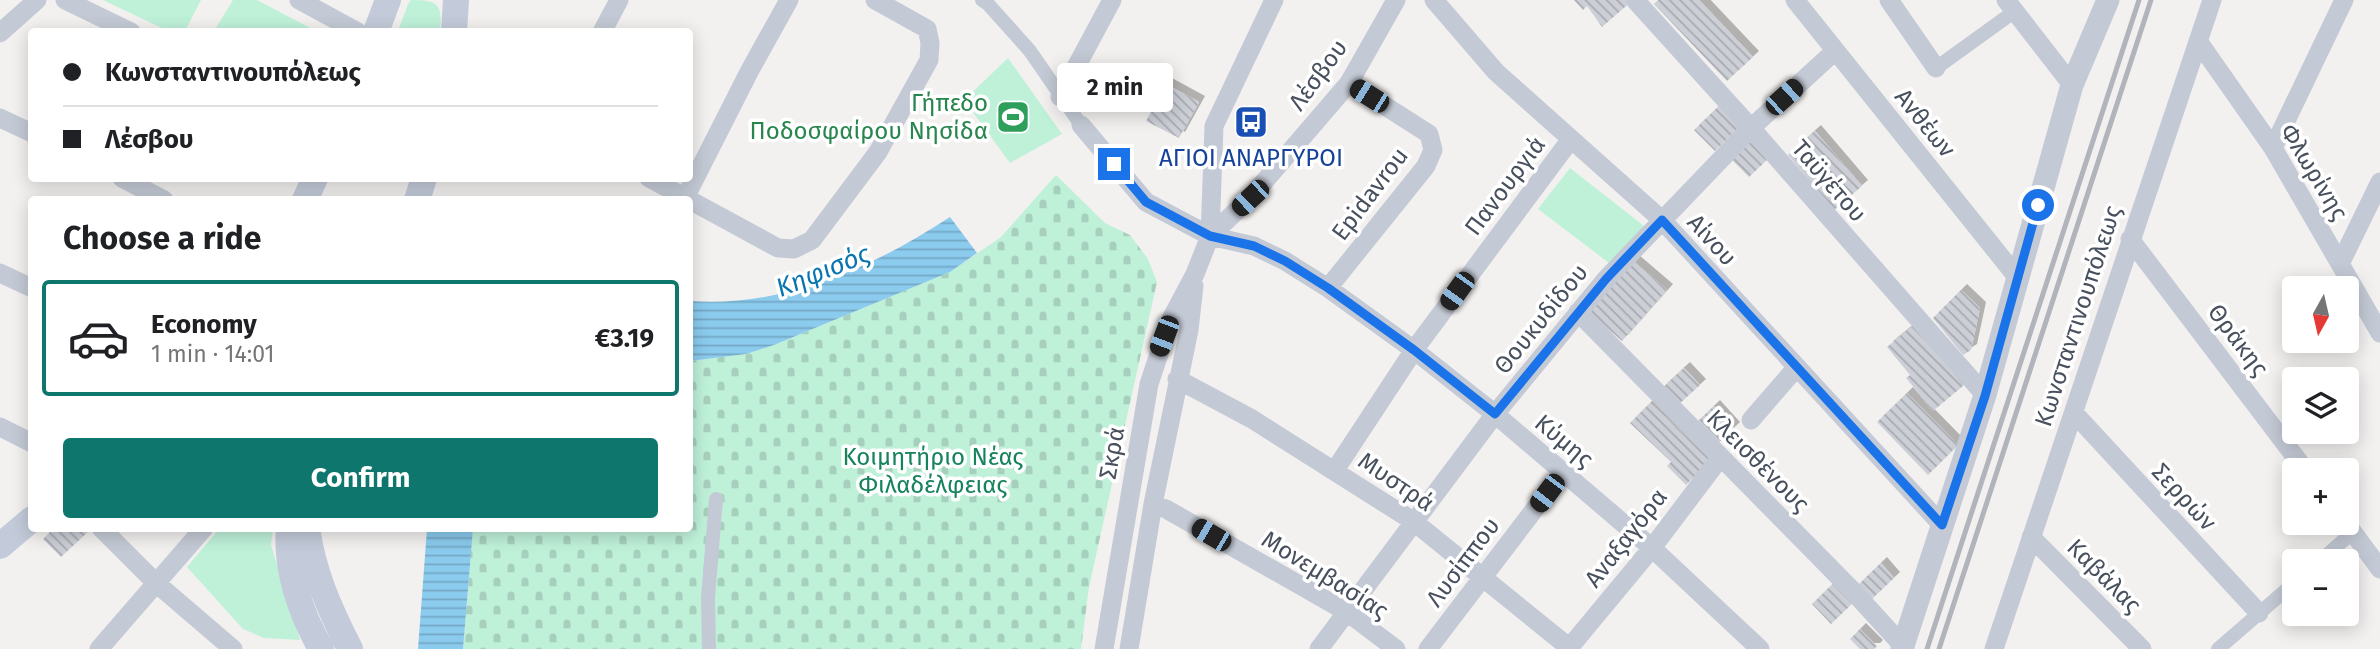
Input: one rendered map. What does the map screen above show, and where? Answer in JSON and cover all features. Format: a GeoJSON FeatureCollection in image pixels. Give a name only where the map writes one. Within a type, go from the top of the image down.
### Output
{"type":"FeatureCollection","features":[{"type":"Feature","properties":{"kind":"main road"},"geometry":{"type":"LineString","coordinates":[[378,28],[388,0]]}},
{"type":"Feature","properties":{"kind":"main road"},"geometry":{"type":"LineString","coordinates":[[454,28],[456,0]]}},
{"type":"Feature","properties":{"kind":"main road"},"geometry":{"type":"LineString","coordinates":[[0,546],[28,522]]}},
{"type":"Feature","properties":{"kind":"main road"},"geometry":{"type":"LineString","coordinates":[[289,532],[289,560],[295,583],[303,611],[321,649]]}},
{"type":"Feature","properties":{"kind":"main road"},"geometry":{"type":"LineString","coordinates":[[308,532],[314,568],[322,591],[350,649]]}},
{"type":"Feature","properties":{"kind":"street"},"geometry":{"type":"LineString","coordinates":[[0,33],[37,0]]}},
{"type":"Feature","properties":{"kind":"street"},"geometry":{"type":"LineString","coordinates":[[65,0],[123,28]]}},
{"type":"Feature","properties":{"kind":"street"},"geometry":{"type":"LineString","coordinates":[[299,0],[351,28]]}},
{"type":"Feature","properties":{"kind":"street"},"geometry":{"type":"LineString","coordinates":[[604,28],[619,0]]}},
{"type":"Feature","properties":{"kind":"street"},"geometry":{"type":"LineString","coordinates":[[687,196],[750,70],[789,0]]}},
{"type":"Feature","properties":{"kind":"street"},"geometry":{"type":"LineString","coordinates":[[693,201],[778,248],[794,249],[812,240],[878,152],[929,60],[927,29],[875,0]]}},
{"type":"Feature","properties":{"kind":"street"},"geometry":{"type":"LineString","coordinates":[[982,0],[1030,51],[1081,125],[1146,202],[1210,236],[1214,126],[1273,0]]}},
{"type":"Feature","properties":{"kind":"street"},"geometry":{"type":"LineString","coordinates":[[1060,97],[1112,0]]}},
{"type":"Feature","properties":{"kind":"street","name":"Λέσβου"},"geometry":{"type":"LineString","coordinates":[[1210,236],[1250,198],[1349,83],[1396,0]]}},
{"type":"Feature","properties":{"kind":"street","name":"Αίνου"},"geometry":{"type":"LineString","coordinates":[[1434,0],[1496,72],[1662,220],[1942,525]]}},
{"type":"Feature","properties":{"kind":"street","name":"Ταϋγέτου"},"geometry":{"type":"LineString","coordinates":[[1635,0],[1751,128],[1985,396]]}},
{"type":"Feature","properties":{"kind":"street","name":"Ανθέων"},"geometry":{"type":"LineString","coordinates":[[1795,0],[2017,277]]}},
{"type":"Feature","properties":{"kind":"street"},"geometry":{"type":"LineString","coordinates":[[1889,0],[1936,68],[2010,6],[2072,85]]}},
{"type":"Feature","properties":{"kind":"street","name":"Κωνσταντινουπόλεως"},"geometry":{"type":"LineString","coordinates":[[1994,649],[2212,0]]}},
{"type":"Feature","properties":{"kind":"street"},"geometry":{"type":"LineString","coordinates":[[2273,148],[2344,0]]}},
{"type":"Feature","properties":{"kind":"street"},"geometry":{"type":"LineString","coordinates":[[1902,647],[1985,396],[2072,85],[2106,1]]}},
{"type":"Feature","properties":{"kind":"street","name":"Φλωρίνης"},"geometry":{"type":"LineString","coordinates":[[2198,41],[2273,148],[2380,334]]}},
{"type":"Feature","properties":{"kind":"street","name":"Θουκυδίδου"},"geometry":{"type":"LineString","coordinates":[[1319,649],[1495,414],[1606,279],[1751,128],[1835,51]]}},
{"type":"Feature","properties":{"kind":"street","name":"Epidavrou"},"geometry":{"type":"LineString","coordinates":[[1328,288],[1426,166],[1433,149],[1429,134],[1349,83]]}},
{"type":"Feature","properties":{"kind":"street"},"geometry":{"type":"LineString","coordinates":[[0,118],[28,131]]}},
{"type":"Feature","properties":{"kind":"street","name":"Πανουργιά"},"geometry":{"type":"LineString","coordinates":[[1335,470],[1414,350],[1571,139]]}},
{"type":"Feature","properties":{"kind":"street"},"geometry":{"type":"LineString","coordinates":[[130,182],[156,196]]}},
{"type":"Feature","properties":{"kind":"street"},"geometry":{"type":"LineString","coordinates":[[657,182],[684,196]]}},
{"type":"Feature","properties":{"kind":"street"},"geometry":{"type":"LineString","coordinates":[[2340,264],[2380,182]]}},
{"type":"Feature","properties":{"kind":"street","name":"Σκρά"},"geometry":{"type":"LineString","coordinates":[[1104,649],[1149,384],[1170,321],[1195,274],[1210,236]]}},
{"type":"Feature","properties":{"kind":"street","name":"Κύμης"},"geometry":{"type":"LineString","coordinates":[[1210,236],[1254,246],[1285,261],[1328,288],[1414,350],[1495,414],[1652,548],[1738,641],[1760,649]]}},
{"type":"Feature","properties":{"kind":"street","name":"Θράκης"},"geometry":{"type":"LineString","coordinates":[[2130,239],[2296,458]]}},
{"type":"Feature","properties":{"kind":"street"},"geometry":{"type":"LineString","coordinates":[[0,273],[28,286]]}},
{"type":"Feature","properties":{"kind":"street","name":"Σκρά"},"geometry":{"type":"LineString","coordinates":[[1129,649],[1153,504],[1189,330],[1195,274]]}},
{"type":"Feature","properties":{"kind":"street","name":"Κλεισθένους"},"geometry":{"type":"LineString","coordinates":[[1578,312],[1852,589],[1902,647]]}},
{"type":"Feature","properties":{"kind":"street"},"geometry":{"type":"LineString","coordinates":[[1751,420],[1796,368]]}},
{"type":"Feature","properties":{"kind":"street","name":"Μυστρά"},"geometry":{"type":"LineString","coordinates":[[1177,379],[1252,419],[1413,521],[1570,648]]}},
{"type":"Feature","properties":{"kind":"street","name":"Σερρών"},"geometry":{"type":"LineString","coordinates":[[2074,413],[2259,613]]}},
{"type":"Feature","properties":{"kind":"street"},"geometry":{"type":"LineString","coordinates":[[0,427],[28,441]]}},
{"type":"Feature","properties":{"kind":"street","name":"Αναξαγόρα"},"geometry":{"type":"LineString","coordinates":[[1570,648],[1652,548],[1720,458]]}},
{"type":"Feature","properties":{"kind":"street","name":"Λυσίππου"},"geometry":{"type":"LineString","coordinates":[[1428,649],[1563,472]]}},
{"type":"Feature","properties":{"kind":"street"},"geometry":{"type":"LineString","coordinates":[[709,649],[708,598],[716,499]]}},
{"type":"Feature","properties":{"kind":"street","name":"Μονεμβασίας"},"geometry":{"type":"LineString","coordinates":[[1153,504],[1347,612],[1396,649]]}},
{"type":"Feature","properties":{"kind":"street"},"geometry":{"type":"LineString","coordinates":[[105,532],[156,583],[233,649]]}},
{"type":"Feature","properties":{"kind":"street"},"geometry":{"type":"LineString","coordinates":[[99,649],[201,532]]}},
{"type":"Feature","properties":{"kind":"street"},"geometry":{"type":"LineString","coordinates":[[2330,549],[2343,535]]}},
{"type":"Feature","properties":{"kind":"street"},"geometry":{"type":"LineString","coordinates":[[2354,535],[2380,569]]}},
{"type":"Feature","properties":{"kind":"street","name":"Καβάλας"},"geometry":{"type":"LineString","coordinates":[[2031,537],[2142,649]]}},
{"type":"Feature","properties":{"kind":"street"},"geometry":{"type":"LineString","coordinates":[[2218,649],[2282,593]]}},
{"type":"Feature","properties":{"kind":"green space"},"geometry":{"type":"Polygon","coordinates":[[[103,0],[201,0],[187,28],[162,28],[103,0]]]}},
{"type":"Feature","properties":{"kind":"green space"},"geometry":{"type":"Polygon","coordinates":[[[233,0],[257,0],[310,28],[216,28],[233,0]]]}},
{"type":"Feature","properties":{"kind":"green space"},"geometry":{"type":"Polygon","coordinates":[[[411,0],[437,5],[441,15],[440,28],[399,28],[411,0]]]}},
{"type":"Feature","properties":{"kind":"green space","name":"Γήπεδο Ποδοσφαίρου Νησίδα"},"geometry":{"type":"Polygon","coordinates":[[[1008,58],[1062,134],[1010,163],[964,100],[1008,58]]]}},
{"type":"Feature","properties":{"kind":"green space"},"geometry":{"type":"Polygon","coordinates":[[[1570,168],[1644,226],[1613,266],[1538,209],[1570,168]]]}},
{"type":"Feature","properties":{"kind":"green space","name":"Κοιμητήριο Νέας Φιλαδέλφειας"},"geometry":{"type":"Polygon","coordinates":[[[1056,175],[1105,223],[1130,235],[1148,259],[1157,282],[1089,587],[1081,649],[463,649],[473,532],[693,532],[693,361],[746,354],[774,345],[950,272],[1001,237],[1056,175]]]}},
{"type":"Feature","properties":{"kind":"green space"},"geometry":{"type":"Polygon","coordinates":[[[216,532],[273,532],[271,545],[300,640],[264,638],[243,629],[187,567],[216,532]]]}},
{"type":"Feature","properties":{"kind":"water"},"geometry":{"type":"Polygon","coordinates":[[[950,217],[977,253],[950,272],[774,345],[746,354],[693,361],[693,301],[759,298],[793,291],[859,267],[950,217]]]}},
{"type":"Feature","properties":{"kind":"water"},"geometry":{"type":"Polygon","coordinates":[[[427,532],[473,532],[463,649],[418,649],[427,532]]]}},
{"type":"Feature","properties":{"kind":"building"},"geometry":{"type":"Polygon","coordinates":[[[1574,0],[1633,0],[1602,27],[1587,6],[1583,10],[1574,0]]]}},
{"type":"Feature","properties":{"kind":"building"},"geometry":{"type":"Polygon","coordinates":[[[1658,0],[1699,0],[1753,57],[1727,81],[1654,4],[1658,0]]]}},
{"type":"Feature","properties":{"kind":"building"},"geometry":{"type":"Polygon","coordinates":[[[1166,84],[1199,102],[1179,138],[1146,121],[1166,84]]]}},
{"type":"Feature","properties":{"kind":"building"},"geometry":{"type":"Polygon","coordinates":[[[1719,106],[1740,126],[1715,151],[1694,130],[1719,106]]]}},
{"type":"Feature","properties":{"kind":"building"},"geometry":{"type":"Polygon","coordinates":[[[1815,131],[1862,186],[1834,210],[1788,155],[1815,131]]]}},
{"type":"Feature","properties":{"kind":"building"},"geometry":{"type":"Polygon","coordinates":[[[1749,139],[1769,158],[1749,177],[1730,158],[1749,139]]]}},
{"type":"Feature","properties":{"kind":"building"},"geometry":{"type":"Polygon","coordinates":[[[1633,261],[1667,290],[1622,341],[1589,312],[1633,261]]]}},
{"type":"Feature","properties":{"kind":"building"},"geometry":{"type":"Polygon","coordinates":[[[1961,290],[1980,308],[1971,350],[1963,355],[1933,318],[1961,290]]]}},
{"type":"Feature","properties":{"kind":"building"},"geometry":{"type":"Polygon","coordinates":[[[1915,324],[1963,386],[1933,411],[1906,378],[1910,375],[1887,347],[1915,324]]]}},
{"type":"Feature","properties":{"kind":"building"},"geometry":{"type":"Polygon","coordinates":[[[1684,368],[1700,385],[1677,406],[1661,389],[1684,368]]]}},
{"type":"Feature","properties":{"kind":"building"},"geometry":{"type":"Polygon","coordinates":[[[1907,393],[1958,445],[1928,475],[1877,422],[1907,393]]]}},
{"type":"Feature","properties":{"kind":"building"},"geometry":{"type":"Polygon","coordinates":[[[1650,403],[1711,459],[1686,485],[1667,466],[1671,462],[1630,423],[1650,403]]]}},
{"type":"Feature","properties":{"kind":"building"},"geometry":{"type":"Polygon","coordinates":[[[1714,406],[1734,428],[1713,448],[1693,426],[1714,406]]]}},
{"type":"Feature","properties":{"kind":"building"},"geometry":{"type":"Polygon","coordinates":[[[50,532],[88,532],[61,557],[43,539],[50,532]]]}},
{"type":"Feature","properties":{"kind":"building"},"geometry":{"type":"Polygon","coordinates":[[[1881,563],[1894,578],[1872,599],[1858,585],[1881,563]]]}},
{"type":"Feature","properties":{"kind":"building"},"geometry":{"type":"Polygon","coordinates":[[[1837,580],[1856,600],[1831,624],[1812,604],[1837,580]]]}},
{"type":"Feature","properties":{"kind":"building"},"geometry":{"type":"Polygon","coordinates":[[[1860,629],[1877,646],[1874,649],[1860,649],[1850,639],[1860,629]]]}},
{"type":"Feature","properties":{"kind":"railway"},"geometry":{"type":"LineString","coordinates":[[1927,649],[2139,0]]}},
{"type":"Feature","properties":{"kind":"railway"},"geometry":{"type":"LineString","coordinates":[[1939,649],[2151,0]]}},
{"type":"Feature","properties":{"kind":"place","name":"Γήπεδο Ποδοσφαίρου Νησίδα"},"geometry":{"type":"Point","coordinates":[1013,117]}},
{"type":"Feature","properties":{"kind":"place","name":"ΑΓΙΟΙ ΑΝΑΡΓΥΡΟΙ"},"geometry":{"type":"Point","coordinates":[1251,122]}},
{"type":"Feature","properties":{"kind":"route"},"geometry":{"type":"LineString","coordinates":[[1114,164],[1146,202],[1210,236],[1254,246],[1285,261],[1328,288],[1414,350],[1495,414],[1606,279],[1662,220],[1942,525],[1985,396],[2038,205]]}},
{"type":"Feature","properties":{"kind":"water label","name":"Κηφισός"},"geometry":{"type":"Point","coordinates":[823,271]}}]}
